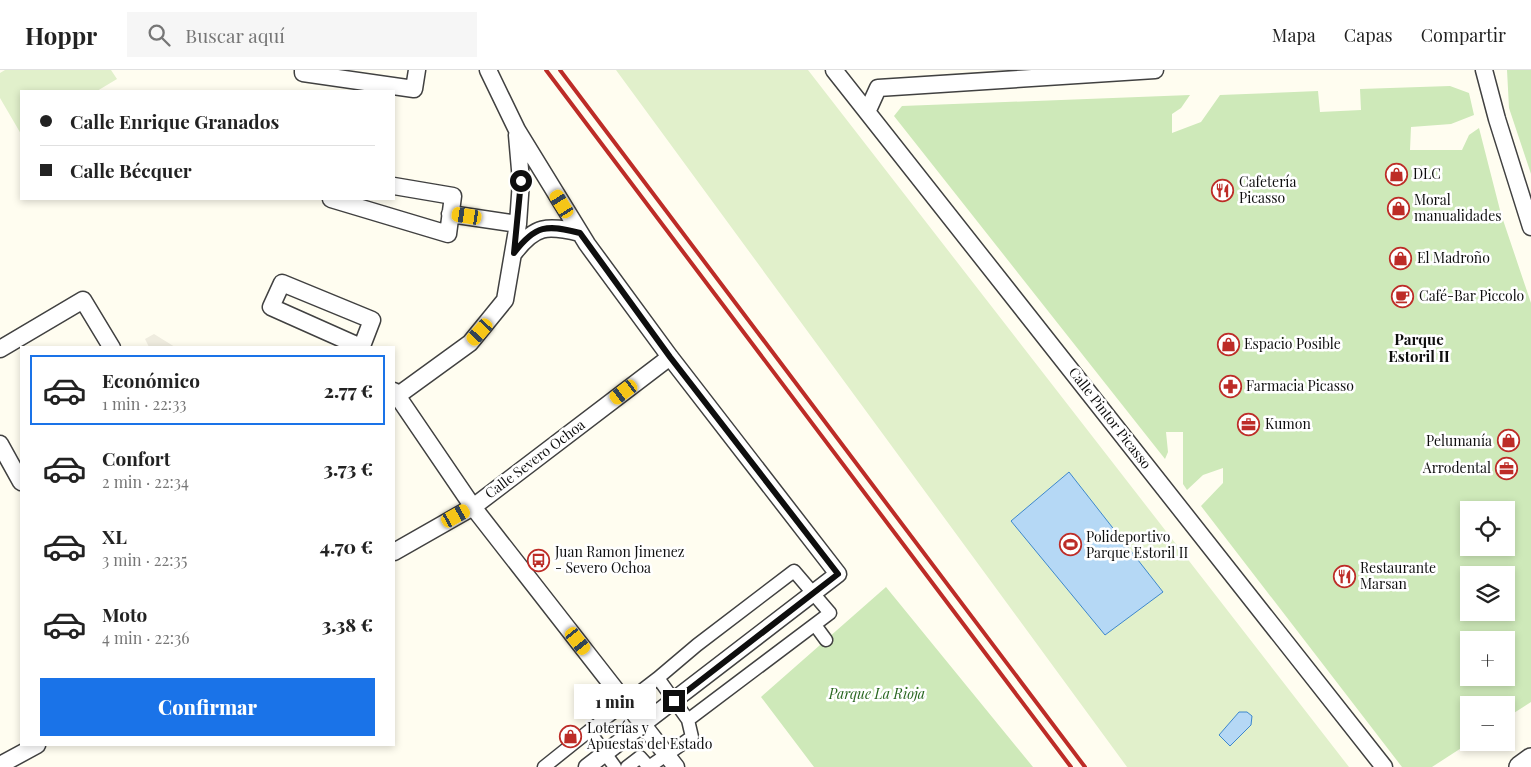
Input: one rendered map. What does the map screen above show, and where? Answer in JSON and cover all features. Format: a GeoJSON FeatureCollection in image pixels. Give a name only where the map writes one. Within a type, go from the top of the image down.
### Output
{"type":"FeatureCollection","features":[{"type":"Feature","properties":{"kind":"street"},"geometry":{"type":"LineString","coordinates":[[303,70],[304,73],[414,89],[416,70]]}},
{"type":"Feature","properties":{"kind":"street"},"geometry":{"type":"LineString","coordinates":[[488,70],[517,130],[580,233],[670,357],[838,574],[587,767]]}},
{"type":"Feature","properties":{"kind":"street","name":"Calle Pintor Picasso"},"geometry":{"type":"LineString","coordinates":[[834,70],[868,110],[1384,767]]}},
{"type":"Feature","properties":{"kind":"street"},"geometry":{"type":"LineString","coordinates":[[868,110],[878,88],[1124,70],[1155,70]]}},
{"type":"Feature","properties":{"kind":"street"},"geometry":{"type":"LineString","coordinates":[[1484,70],[1497,120],[1531,227]]}},
{"type":"Feature","properties":{"kind":"street"},"geometry":{"type":"LineString","coordinates":[[517,130],[521,181],[518,224],[505,300],[491,320],[470,343],[395,394],[473,507],[672,761]]}},
{"type":"Feature","properties":{"kind":"street"},"geometry":{"type":"LineString","coordinates":[[334,200],[448,234],[453,196],[395,186]]}},
{"type":"Feature","properties":{"kind":"street"},"geometry":{"type":"LineString","coordinates":[[450,214],[518,224]]}},
{"type":"Feature","properties":{"kind":"street"},"geometry":{"type":"LineString","coordinates":[[514,253],[525,238],[539,229],[557,227],[580,233]]}},
{"type":"Feature","properties":{"kind":"street"},"geometry":{"type":"LineString","coordinates":[[360,346],[271,307],[282,283],[372,320],[362,346]]}},
{"type":"Feature","properties":{"kind":"street"},"geometry":{"type":"LineString","coordinates":[[0,349],[83,300],[111,346]]}},
{"type":"Feature","properties":{"kind":"street","name":"Calle Severo Ochoa"},"geometry":{"type":"LineString","coordinates":[[395,551],[473,507],[670,357]]}},
{"type":"Feature","properties":{"kind":"street"},"geometry":{"type":"LineString","coordinates":[[0,444],[20,480]]}},
{"type":"Feature","properties":{"kind":"street"},"geometry":{"type":"LineString","coordinates":[[544,767],[697,645],[794,571],[830,613],[688,720]]}},
{"type":"Feature","properties":{"kind":"street"},"geometry":{"type":"LineString","coordinates":[[815,625],[826,640]]}},
{"type":"Feature","properties":{"kind":"street"},"geometry":{"type":"LineString","coordinates":[[627,767],[640,757],[649,767],[672,761],[692,737],[688,720],[658,678]]}},
{"type":"Feature","properties":{"kind":"street"},"geometry":{"type":"LineString","coordinates":[[589,731],[615,767]]}},
{"type":"Feature","properties":{"kind":"street"},"geometry":{"type":"LineString","coordinates":[[0,765],[35,746]]}},
{"type":"Feature","properties":{"kind":"street"},"geometry":{"type":"LineString","coordinates":[[1520,767],[1531,759]]}},
{"type":"Feature","properties":{"kind":"green space"},"geometry":{"type":"Polygon","coordinates":[[[5,70],[111,70],[117,79],[99,90],[20,90],[20,132],[0,98],[0,73],[5,70]]]}},
{"type":"Feature","properties":{"kind":"green space","name":"Polideportivo Parque Estoril II"},"geometry":{"type":"Polygon","coordinates":[[[616,70],[808,70],[1349,767],[1127,767],[616,70]]]}},
{"type":"Feature","properties":{"kind":"green space"},"geometry":{"type":"Polygon","coordinates":[[[1507,70],[1531,70],[1531,174],[1509,108],[1507,70]]]}},
{"type":"Feature","properties":{"kind":"green space"},"geometry":{"type":"Polygon","coordinates":[[[1450,86],[1469,93],[1474,115],[1451,124],[1411,127],[1410,150],[1462,150],[1469,135],[1479,128],[1501,214],[1531,303],[1531,702],[1515,712],[1515,696],[1460,696],[1460,749],[1432,767],[1402,767],[1201,506],[1223,483],[1223,468],[1203,475],[1187,490],[1183,484],[1183,432],[1166,432],[1168,452],[1165,459],[894,116],[902,106],[1190,95],[1181,108],[1172,114],[1172,133],[1201,122],[1220,95],[1318,91],[1320,112],[1361,110],[1360,89],[1450,86]]]}},
{"type":"Feature","properties":{"kind":"green space","name":"Parque La Rioja"},"geometry":{"type":"Polygon","coordinates":[[[886,587],[1033,767],[814,767],[761,697],[886,587]]]}},
{"type":"Feature","properties":{"kind":"shaded area"},"geometry":{"type":"Polygon","coordinates":[[[154,334],[173,346],[148,346],[145,339],[154,334]]]}},
{"type":"Feature","properties":{"kind":"water"},"geometry":{"type":"Polygon","coordinates":[[[1069,472],[1163,592],[1105,635],[1011,521],[1069,472]]]}},
{"type":"Feature","properties":{"kind":"water"},"geometry":{"type":"Polygon","coordinates":[[[1239,712],[1247,712],[1252,716],[1251,725],[1230,746],[1219,735],[1239,712]]]}},
{"type":"Feature","properties":{"kind":"railway"},"geometry":{"type":"LineString","coordinates":[[546,70],[1071,767]]}},
{"type":"Feature","properties":{"kind":"railway"},"geometry":{"type":"LineString","coordinates":[[560,70],[1085,767]]}},
{"type":"Feature","properties":{"kind":"place","name":"DLC"},"geometry":{"type":"Point","coordinates":[1397,174]}},
{"type":"Feature","properties":{"kind":"place","name":"Cafetería Picasso"},"geometry":{"type":"Point","coordinates":[1223,190]}},
{"type":"Feature","properties":{"kind":"place","name":"Moral manualidades"},"geometry":{"type":"Point","coordinates":[1398,208]}},
{"type":"Feature","properties":{"kind":"place","name":"El Madroño"},"geometry":{"type":"Point","coordinates":[1401,258]}},
{"type":"Feature","properties":{"kind":"place","name":"Café-Bar Piccolo"},"geometry":{"type":"Point","coordinates":[1403,296]}},
{"type":"Feature","properties":{"kind":"place","name":"Espacio Posible"},"geometry":{"type":"Point","coordinates":[1228,344]}},
{"type":"Feature","properties":{"kind":"place","name":"Farmacia Picasso"},"geometry":{"type":"Point","coordinates":[1230,386]}},
{"type":"Feature","properties":{"kind":"place","name":"Kumon"},"geometry":{"type":"Point","coordinates":[1249,424]}},
{"type":"Feature","properties":{"kind":"place","name":"Pelumanía"},"geometry":{"type":"Point","coordinates":[1508,441]}},
{"type":"Feature","properties":{"kind":"place","name":"Arrodental"},"geometry":{"type":"Point","coordinates":[1507,468]}},
{"type":"Feature","properties":{"kind":"place","name":"Polideportivo Parque Estoril II"},"geometry":{"type":"Point","coordinates":[1070,545]}},
{"type":"Feature","properties":{"kind":"place","name":"Juan Ramon Jimenez - Severo Ochoa"},"geometry":{"type":"Point","coordinates":[539,560]}},
{"type":"Feature","properties":{"kind":"place","name":"Restaurante Marsan"},"geometry":{"type":"Point","coordinates":[1344,576]}},
{"type":"Feature","properties":{"kind":"place","name":"Loterías y Apuestas del Estado"},"geometry":{"type":"Point","coordinates":[571,736]}},
{"type":"Feature","properties":{"kind":"district","name":"Parque Estoril II"},"geometry":{"type":"Point","coordinates":[1419,348]}},
{"type":"Feature","properties":{"kind":"route"},"geometry":{"type":"LineString","coordinates":[[521,181],[514,253],[525,238],[539,229],[557,227],[580,233],[670,357],[838,574],[674,701]]}}]}
